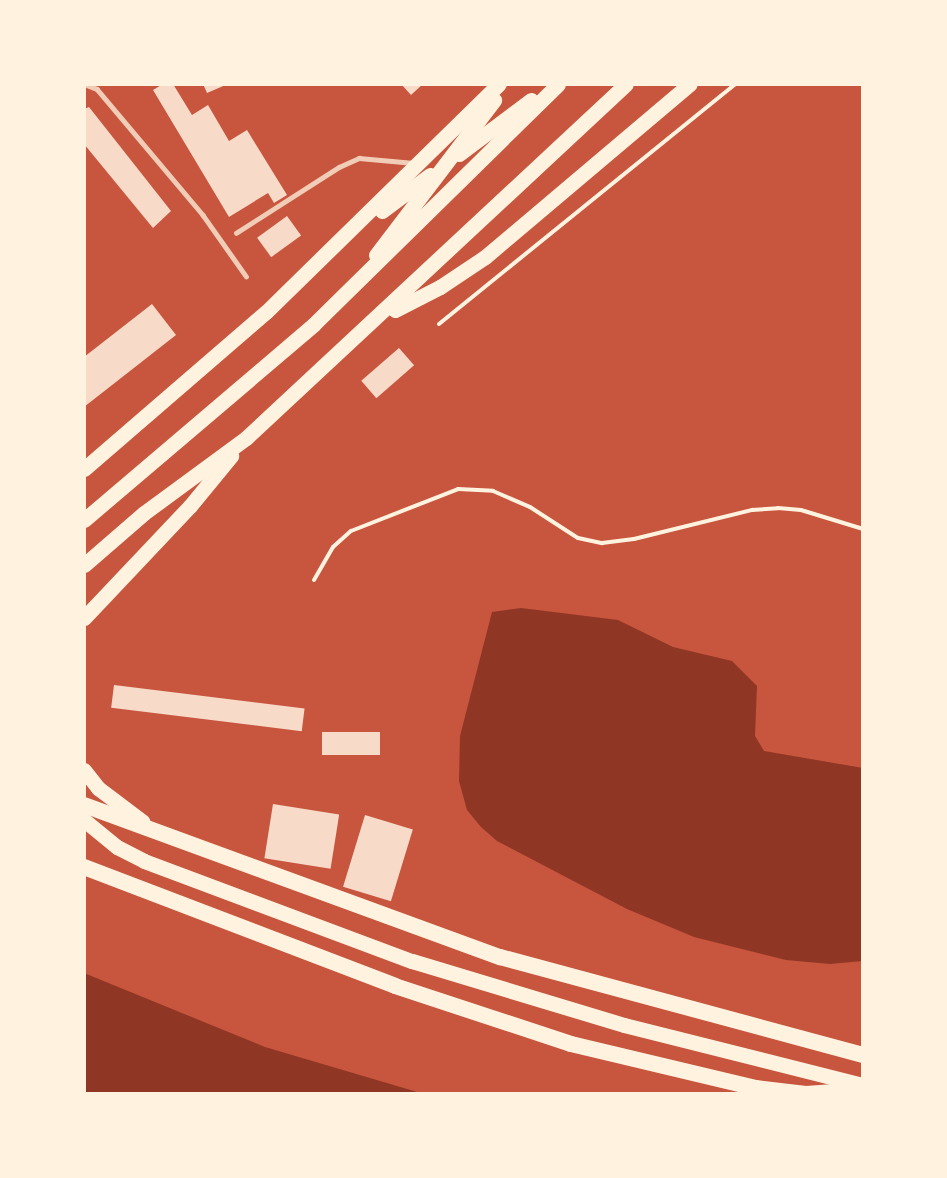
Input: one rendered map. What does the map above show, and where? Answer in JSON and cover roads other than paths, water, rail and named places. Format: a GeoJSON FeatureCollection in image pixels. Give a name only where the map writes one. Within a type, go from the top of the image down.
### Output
{"type":"FeatureCollection","features":[{"type":"Feature","properties":{"kind":"highway"},"geometry":{"type":"LineString","coordinates":[[84,804],[500,957],[863,1055]]}},
{"type":"Feature","properties":{"kind":"highway"},"geometry":{"type":"LineString","coordinates":[[84,867],[395,986],[571,1044],[756,1088],[806,1094],[863,1090]]}},
{"type":"Feature","properties":{"kind":"main road"},"geometry":{"type":"LineString","coordinates":[[84,469],[266,312],[499,84]]}},
{"type":"Feature","properties":{"kind":"main road"},"geometry":{"type":"LineString","coordinates":[[343,298],[506,84]]}},
{"type":"Feature","properties":{"kind":"main road"},"geometry":{"type":"LineString","coordinates":[[337,244],[553,84]]}},
{"type":"Feature","properties":{"kind":"main road"},"geometry":{"type":"LineString","coordinates":[[84,520],[343,298],[558,84]]}},
{"type":"Feature","properties":{"kind":"main road"},"geometry":{"type":"LineString","coordinates":[[379,318],[440,287],[484,257],[690,84]]}},
{"type":"Feature","properties":{"kind":"main road"},"geometry":{"type":"LineString","coordinates":[[84,565],[144,513],[246,438],[379,318],[625,86]]}},
{"type":"Feature","properties":{"kind":"main road"},"geometry":{"type":"LineString","coordinates":[[84,618],[190,506],[246,438]]}},
{"type":"Feature","properties":{"kind":"main road"},"geometry":{"type":"LineString","coordinates":[[84,770],[98,788],[125,811],[156,830]]}},
{"type":"Feature","properties":{"kind":"main road"},"geometry":{"type":"LineString","coordinates":[[84,819],[117,847],[144,861],[412,961],[483,984],[646,1030],[863,1085]]}},
{"type":"Feature","properties":{"kind":"lane"},"geometry":{"type":"LineString","coordinates":[[84,84],[97,89],[203,215],[246,276]]}},
{"type":"Feature","properties":{"kind":"lane"},"geometry":{"type":"LineString","coordinates":[[236,233],[339,167],[359,158],[419,163]]}}]}
